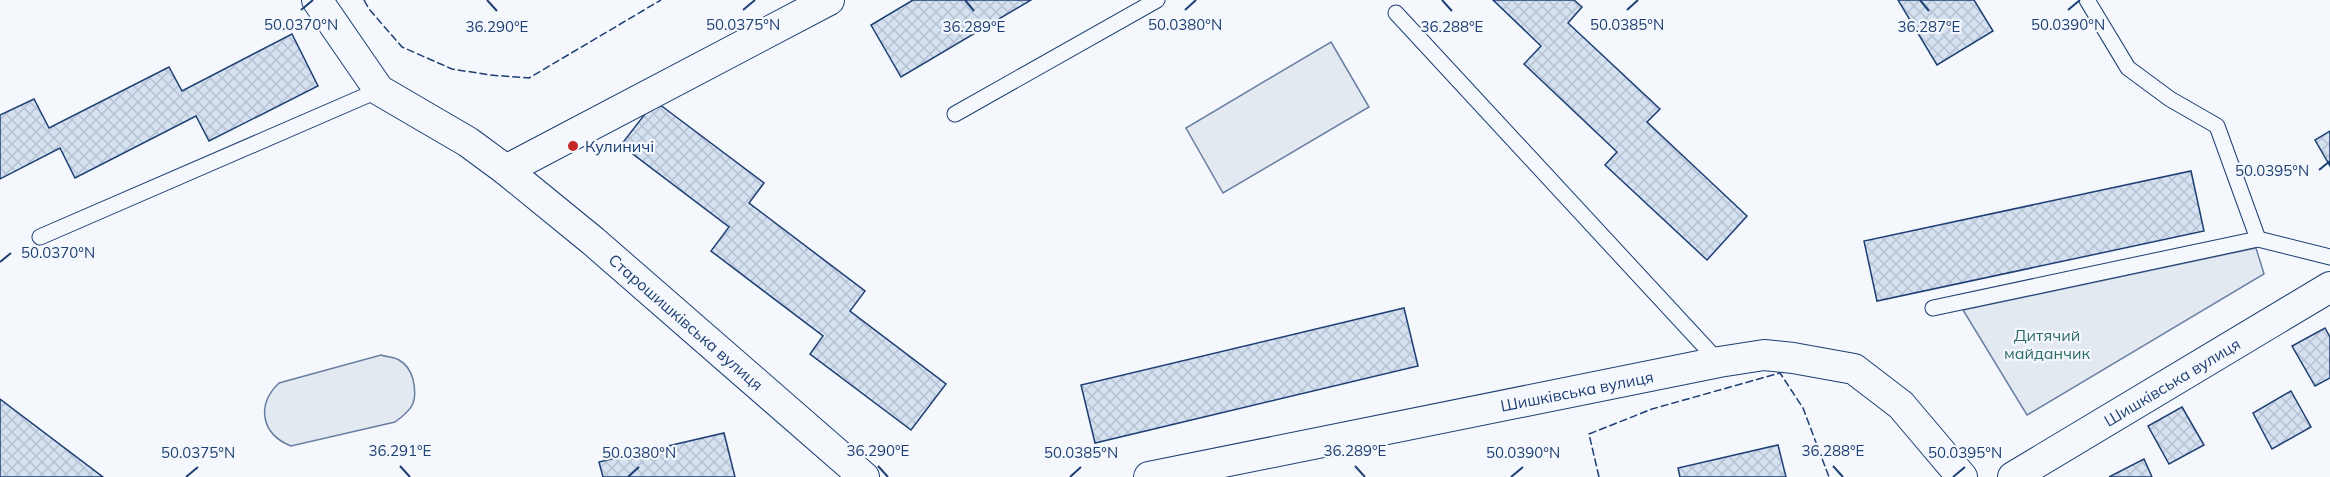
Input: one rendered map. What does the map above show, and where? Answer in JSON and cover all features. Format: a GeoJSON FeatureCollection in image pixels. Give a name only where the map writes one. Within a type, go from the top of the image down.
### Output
{"type":"FeatureCollection","features":[{"type":"Feature","properties":{"kind":"street","name":"Старошишківська вулиця"},"geometry":{"type":"LineString","coordinates":[[317,0],[380,90],[468,142],[506,170],[593,241],[864,477]]}},
{"type":"Feature","properties":{"kind":"street"},"geometry":{"type":"LineString","coordinates":[[506,170],[829,0]]}},
{"type":"Feature","properties":{"kind":"street","name":"Шишківська вулиця"},"geometry":{"type":"LineString","coordinates":[[2013,477],[2043,470],[2330,287]]}},
{"type":"Feature","properties":{"kind":"street","name":"Шишківська вулиця"},"geometry":{"type":"LineString","coordinates":[[1149,477],[1719,362],[1764,355],[1854,369],[1901,405],[1962,477]]}},
{"type":"Feature","properties":{"kind":"lane"},"geometry":{"type":"LineString","coordinates":[[955,114],[1158,0]]}},
{"type":"Feature","properties":{"kind":"lane"},"geometry":{"type":"LineString","coordinates":[[2087,0],[2128,68],[2170,99],[2217,126],[2258,239]]}},
{"type":"Feature","properties":{"kind":"lane"},"geometry":{"type":"LineString","coordinates":[[1396,13],[1719,362]]}},
{"type":"Feature","properties":{"kind":"lane"},"geometry":{"type":"LineString","coordinates":[[40,237],[380,90]]}},
{"type":"Feature","properties":{"kind":"lane"},"geometry":{"type":"LineString","coordinates":[[1933,308],[2258,239],[2330,257]]}},
{"type":"Feature","properties":{"kind":"green space"},"geometry":{"type":"Polygon","coordinates":[[[1331,42],[1369,107],[1223,193],[1186,128],[1331,42]]]}},
{"type":"Feature","properties":{"kind":"green space","name":"Дитячий майданчик"},"geometry":{"type":"Polygon","coordinates":[[[2256,248],[2264,274],[2027,415],[1963,310],[2256,248]]]}},
{"type":"Feature","properties":{"kind":"green space"},"geometry":{"type":"Polygon","coordinates":[[[381,355],[402,362],[413,379],[415,394],[413,404],[395,422],[291,446],[281,441],[268,427],[265,418],[267,400],[279,383],[381,355]]]}},
{"type":"Feature","properties":{"kind":"building"},"geometry":{"type":"Polygon","coordinates":[[[913,0],[1031,0],[901,77],[871,25],[913,0]]]}},
{"type":"Feature","properties":{"kind":"building"},"geometry":{"type":"Polygon","coordinates":[[[1493,0],[1574,0],[1582,7],[1568,23],[1660,109],[1647,122],[1747,216],[1707,260],[1605,165],[1617,152],[1524,64],[1541,46],[1493,0]]]}},
{"type":"Feature","properties":{"kind":"building"},"geometry":{"type":"Polygon","coordinates":[[[1898,0],[1974,0],[1993,31],[1937,65],[1898,0]]]}},
{"type":"Feature","properties":{"kind":"building"},"geometry":{"type":"Polygon","coordinates":[[[292,34],[318,86],[209,141],[196,116],[75,178],[60,148],[0,179],[0,115],[34,99],[49,128],[169,67],[182,91],[292,34]]]}},
{"type":"Feature","properties":{"kind":"building"},"geometry":{"type":"Polygon","coordinates":[[[655,101],[764,183],[749,203],[865,291],[850,311],[946,384],[911,430],[810,354],[823,336],[711,251],[729,227],[621,145],[655,101]]]}},
{"type":"Feature","properties":{"kind":"building"},"geometry":{"type":"Polygon","coordinates":[[[2330,131],[2330,166],[2315,140],[2330,131]]]}},
{"type":"Feature","properties":{"kind":"building"},"geometry":{"type":"Polygon","coordinates":[[[2191,171],[2204,231],[1877,301],[1864,241],[2191,171]]]}},
{"type":"Feature","properties":{"kind":"building"},"geometry":{"type":"Polygon","coordinates":[[[1404,308],[1418,366],[1095,443],[1081,385],[1404,308]]]}},
{"type":"Feature","properties":{"kind":"building"},"geometry":{"type":"Polygon","coordinates":[[[2325,328],[2330,337],[2330,378],[2315,386],[2292,346],[2325,328]]]}},
{"type":"Feature","properties":{"kind":"building"},"geometry":{"type":"Polygon","coordinates":[[[2291,391],[2311,427],[2272,449],[2253,413],[2291,391]]]}},
{"type":"Feature","properties":{"kind":"building"},"geometry":{"type":"Polygon","coordinates":[[[0,399],[103,477],[0,477],[0,399]]]}},
{"type":"Feature","properties":{"kind":"building"},"geometry":{"type":"Polygon","coordinates":[[[2182,407],[2204,445],[2169,464],[2148,426],[2182,407]]]}},
{"type":"Feature","properties":{"kind":"building"},"geometry":{"type":"Polygon","coordinates":[[[724,433],[735,477],[603,477],[599,462],[724,433]]]}},
{"type":"Feature","properties":{"kind":"building"},"geometry":{"type":"Polygon","coordinates":[[[1778,445],[1786,477],[1680,477],[1678,468],[1778,445]]]}},
{"type":"Feature","properties":{"kind":"building"},"geometry":{"type":"Polygon","coordinates":[[[2144,459],[2152,477],[2109,477],[2144,459]]]}},
{"type":"Feature","properties":{"kind":"fence"},"geometry":{"type":"LineString","coordinates":[[364,0],[402,47],[452,69],[529,78],[661,0]]}},
{"type":"Feature","properties":{"kind":"fence"},"geometry":{"type":"LineString","coordinates":[[1599,477],[1589,434],[1652,409],[1780,373],[1803,408],[1829,477]]}},
{"type":"Feature","properties":{"kind":"place","name":"Кулиничі"},"geometry":{"type":"Point","coordinates":[573,146]}}]}
